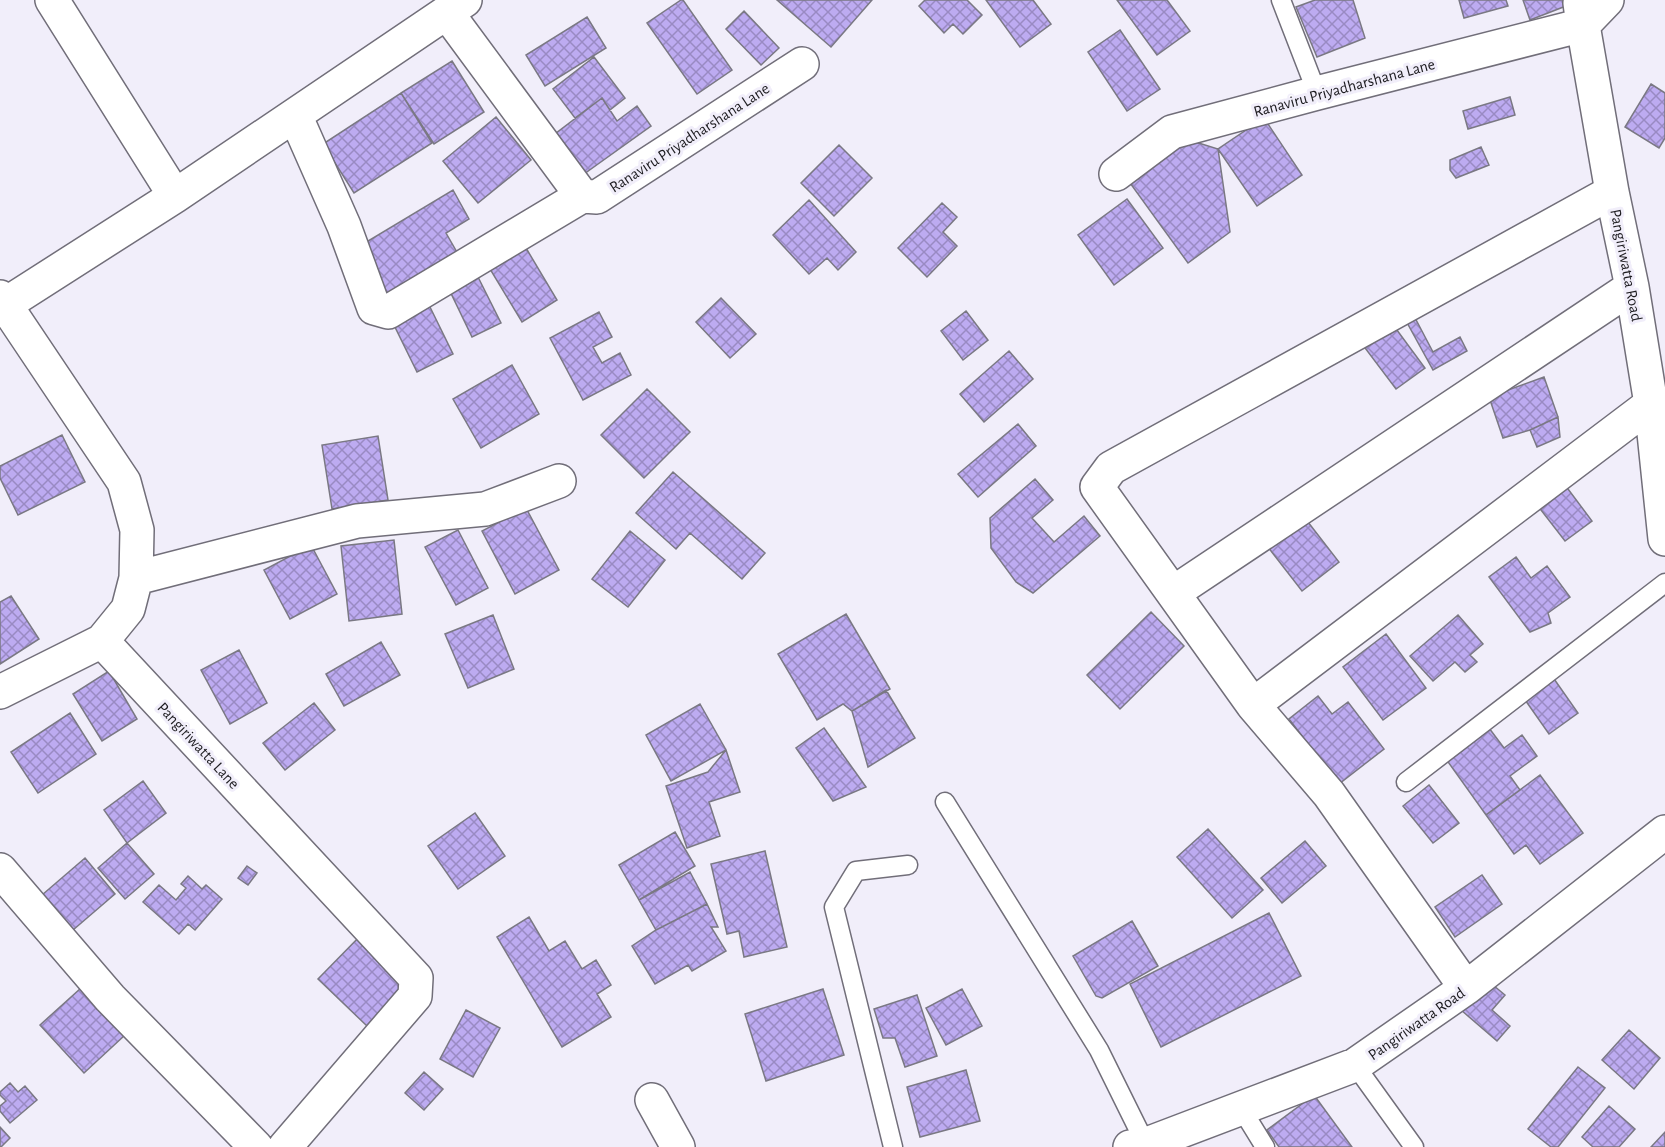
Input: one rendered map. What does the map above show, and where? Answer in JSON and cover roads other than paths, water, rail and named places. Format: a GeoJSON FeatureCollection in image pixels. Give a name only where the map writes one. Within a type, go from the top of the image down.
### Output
{"type":"FeatureCollection","features":[{"type":"Feature","properties":{"kind":"street"},"geometry":{"type":"LineString","coordinates":[[52,0],[175,196]]}},
{"type":"Feature","properties":{"kind":"street"},"geometry":{"type":"LineString","coordinates":[[1582,13],[1606,0]]}},
{"type":"Feature","properties":{"kind":"street"},"geometry":{"type":"LineString","coordinates":[[0,692],[102,641],[128,609],[136,578],[137,530],[124,482],[3,300],[175,196],[456,7],[582,196]]}},
{"type":"Feature","properties":{"kind":"street","name":"Ranaviru Priyadharshana Lane"},"geometry":{"type":"LineString","coordinates":[[1116,174],[1172,132],[1317,93],[1582,13]]}},
{"type":"Feature","properties":{"kind":"street","name":"Pangiriwatta Road"},"geometry":{"type":"LineString","coordinates":[[1582,13],[1651,404],[1665,539]]}},
{"type":"Feature","properties":{"kind":"street","name":"Ranaviru Priyadharshana Lane"},"geometry":{"type":"LineString","coordinates":[[295,115],[344,226],[374,308],[388,312],[582,196],[597,197],[802,64]]}},
{"type":"Feature","properties":{"kind":"street"},"geometry":{"type":"LineString","coordinates":[[1466,988],[1329,794],[1253,705],[1097,488],[1111,468],[1612,192]]}},
{"type":"Feature","properties":{"kind":"street"},"geometry":{"type":"LineString","coordinates":[[1173,593],[1632,287]]}},
{"type":"Feature","properties":{"kind":"street"},"geometry":{"type":"LineString","coordinates":[[1253,705],[1651,404]]}},
{"type":"Feature","properties":{"kind":"street"},"geometry":{"type":"LineString","coordinates":[[136,578],[357,521],[485,509],[559,481]]}},
{"type":"Feature","properties":{"kind":"street","name":"Pangiriwatta Lane"},"geometry":{"type":"LineString","coordinates":[[102,641],[416,978],[416,996],[285,1147]]}},
{"type":"Feature","properties":{"kind":"street","name":"Pangiriwatta Road"},"geometry":{"type":"LineString","coordinates":[[1141,1146],[1355,1065],[1466,988],[1665,832]]}},
{"type":"Feature","properties":{"kind":"street"},"geometry":{"type":"LineString","coordinates":[[0,870],[110,998],[255,1147]]}},
{"type":"Feature","properties":{"kind":"street"},"geometry":{"type":"LineString","coordinates":[[652,1100],[678,1147]]}},
{"type":"Feature","properties":{"kind":"lane"},"geometry":{"type":"LineString","coordinates":[[1281,0],[1317,93]]}},
{"type":"Feature","properties":{"kind":"lane"},"geometry":{"type":"LineString","coordinates":[[1406,782],[1665,583]]}},
{"type":"Feature","properties":{"kind":"lane"},"geometry":{"type":"LineString","coordinates":[[945,802],[1099,1050],[1141,1146]]}},
{"type":"Feature","properties":{"kind":"lane"},"geometry":{"type":"LineString","coordinates":[[893,1147],[834,907],[856,871],[908,865]]}},
{"type":"Feature","properties":{"kind":"lane"},"geometry":{"type":"LineString","coordinates":[[1355,1065],[1414,1147]]}},
{"type":"Feature","properties":{"kind":"lane"},"geometry":{"type":"LineString","coordinates":[[1241,1108],[1265,1147]]}}]}
